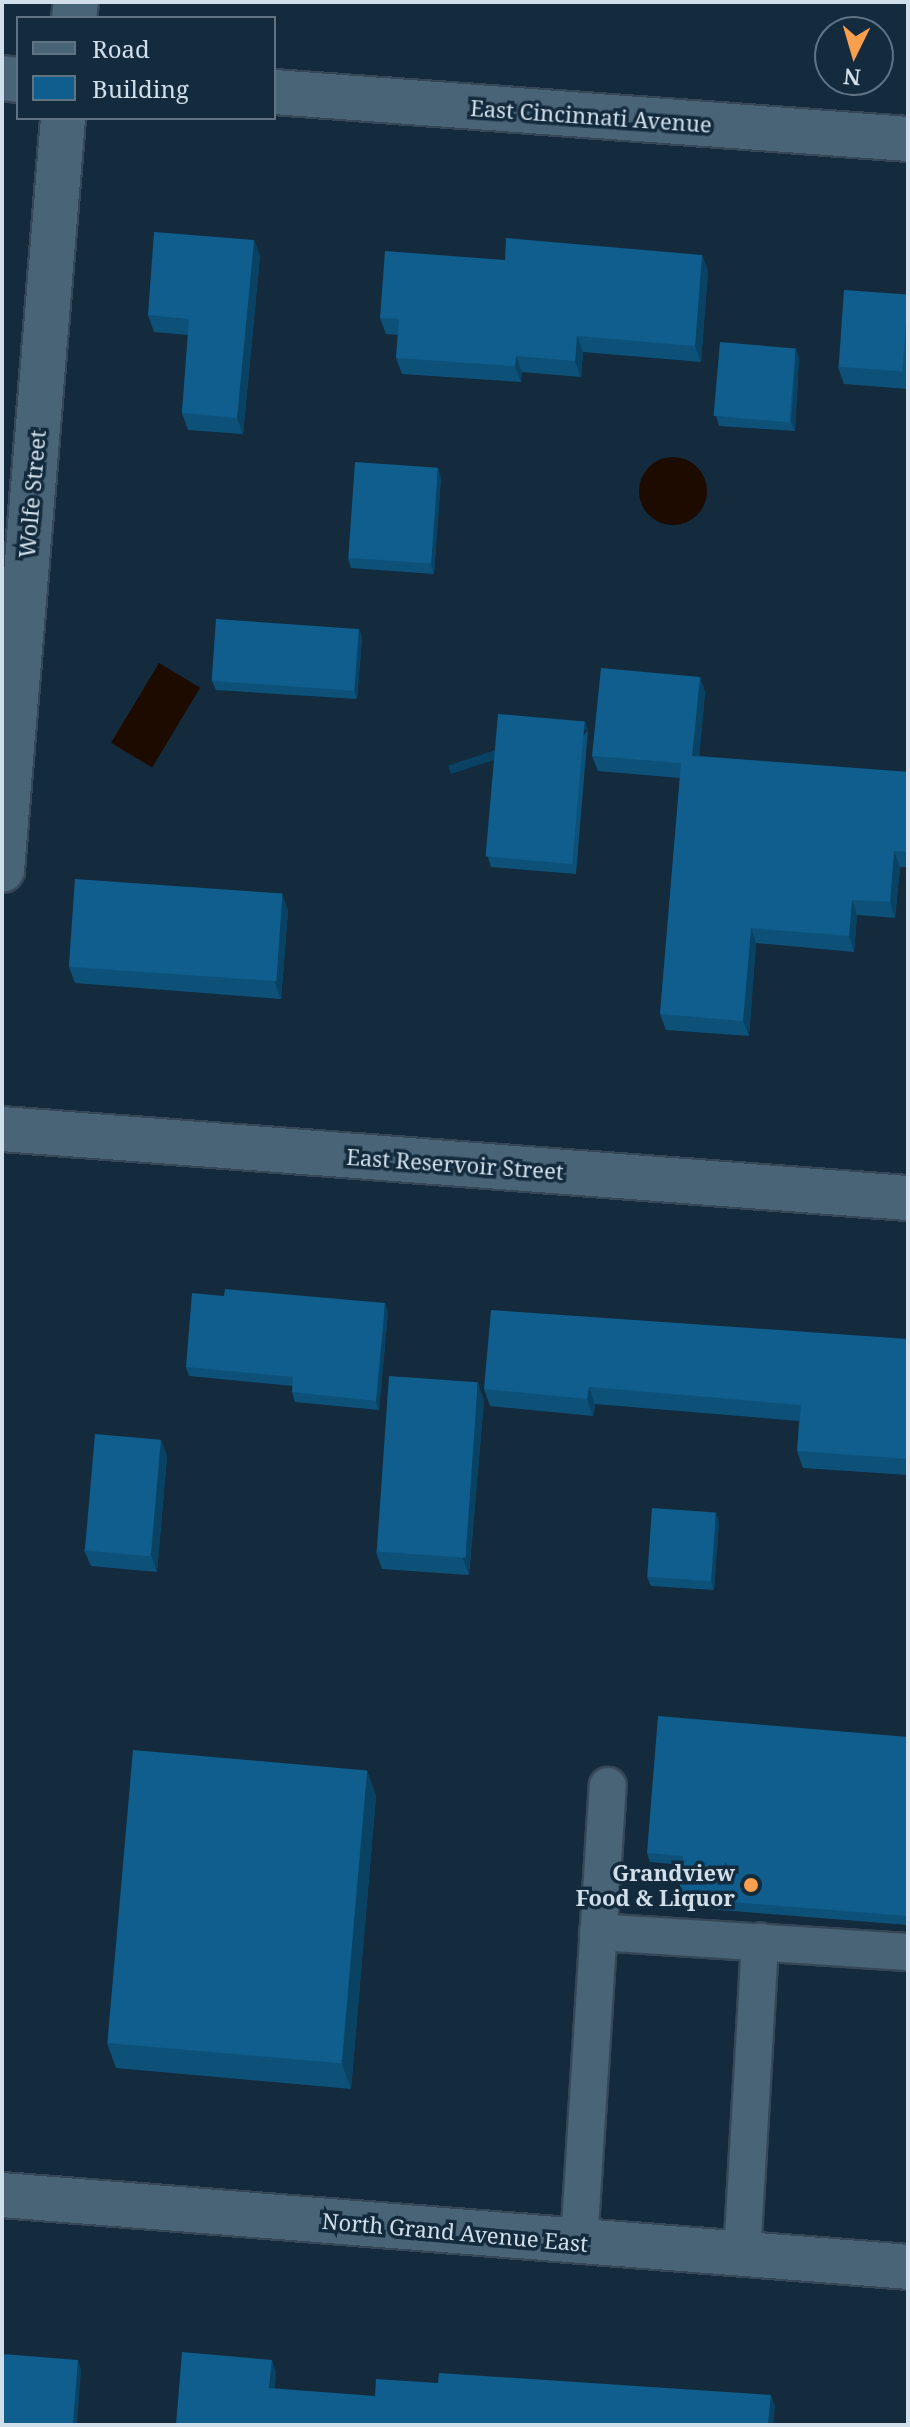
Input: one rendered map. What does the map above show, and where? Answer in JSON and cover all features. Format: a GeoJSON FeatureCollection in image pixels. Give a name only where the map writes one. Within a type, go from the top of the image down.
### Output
{"type":"FeatureCollection","features":[{"type":"Feature","properties":{"kind":"street","name":"East Cincinnati Avenue"},"geometry":{"type":"LineString","coordinates":[[276,92],[908,139]]}},
{"type":"Feature","properties":{"kind":"street","name":"Wolfe Street"},"geometry":{"type":"LineString","coordinates":[[2,870],[63,120]]}},
{"type":"Feature","properties":{"kind":"street","name":"East Reservoir Street"},"geometry":{"type":"LineString","coordinates":[[2,1129],[908,1198]]}},
{"type":"Feature","properties":{"kind":"street","name":"North Grand Avenue East"},"geometry":{"type":"LineString","coordinates":[[2,2195],[908,2267]]}},
{"type":"Feature","properties":{"kind":"lane"},"geometry":{"type":"LineString","coordinates":[[579,2243],[608,1786]]}},
{"type":"Feature","properties":{"kind":"lane"},"geometry":{"type":"LineString","coordinates":[[598,1932],[908,1952]]}},
{"type":"Feature","properties":{"kind":"lane"},"geometry":{"type":"LineString","coordinates":[[742,2255],[760,1942]]}},
{"type":"Feature","properties":{"kind":"shaded area"},"geometry":{"type":"Polygon","coordinates":[[[666,457],[680,457],[692,462],[702,472],[707,491],[702,510],[692,520],[680,525],[666,525],[654,520],[644,510],[639,498],[639,484],[644,472],[654,462],[666,457]]]}},
{"type":"Feature","properties":{"kind":"shaded area"},"geometry":{"type":"Polygon","coordinates":[[[159,663],[200,688],[152,767],[111,743],[159,663]]]}},
{"type":"Feature","properties":{"kind":"building"},"geometry":{"type":"Polygon","coordinates":[[[154,232],[254,240],[237,418],[182,413],[189,319],[148,315],[154,232]]]}},
{"type":"Feature","properties":{"kind":"building"},"geometry":{"type":"Polygon","coordinates":[[[506,238],[702,255],[695,346],[577,336],[575,361],[516,356],[515,366],[396,358],[399,319],[380,318],[385,251],[505,260],[506,238]]]}},
{"type":"Feature","properties":{"kind":"building"},"geometry":{"type":"Polygon","coordinates":[[[844,290],[908,294],[902,371],[839,367],[844,290]]]}},
{"type":"Feature","properties":{"kind":"building"},"geometry":{"type":"Polygon","coordinates":[[[720,342],[796,349],[789,422],[714,416],[720,342]]]}},
{"type":"Feature","properties":{"kind":"building"},"geometry":{"type":"Polygon","coordinates":[[[355,462],[438,468],[431,564],[348,558],[355,462]]]}},
{"type":"Feature","properties":{"kind":"building"},"geometry":{"type":"Polygon","coordinates":[[[216,619],[359,629],[354,691],[212,681],[216,619]]]}},
{"type":"Feature","properties":{"kind":"building"},"geometry":{"type":"Polygon","coordinates":[[[601,668],[700,677],[692,756],[908,772],[908,852],[894,851],[890,902],[852,900],[849,936],[751,928],[743,1021],[660,1014],[681,763],[592,756],[601,668]]]}},
{"type":"Feature","properties":{"kind":"building"},"geometry":{"type":"Polygon","coordinates":[[[498,714],[585,722],[572,864],[486,856],[498,714]]]}},
{"type":"Feature","properties":{"kind":"building"},"geometry":{"type":"Polygon","coordinates":[[[75,879],[282,894],[276,981],[69,967],[75,879]]]}},
{"type":"Feature","properties":{"kind":"building"},"geometry":{"type":"Polygon","coordinates":[[[225,1289],[385,1303],[376,1401],[292,1392],[293,1377],[186,1367],[192,1293],[224,1296],[225,1289]]]}},
{"type":"Feature","properties":{"kind":"building"},"geometry":{"type":"Polygon","coordinates":[[[491,1310],[908,1339],[908,1459],[797,1451],[801,1405],[589,1387],[587,1399],[484,1389],[491,1310]]]}},
{"type":"Feature","properties":{"kind":"building"},"geometry":{"type":"Polygon","coordinates":[[[389,1376],[478,1382],[466,1558],[377,1552],[389,1376]]]}},
{"type":"Feature","properties":{"kind":"building"},"geometry":{"type":"Polygon","coordinates":[[[95,1434],[161,1440],[151,1556],[85,1551],[95,1434]]]}},
{"type":"Feature","properties":{"kind":"building"},"geometry":{"type":"Polygon","coordinates":[[[652,1508],[716,1512],[711,1581],[647,1577],[652,1508]]]}},
{"type":"Feature","properties":{"kind":"building"},"geometry":{"type":"Polygon","coordinates":[[[658,1716],[908,1737],[908,1916],[679,1898],[683,1856],[647,1853],[658,1716]]]}},
{"type":"Feature","properties":{"kind":"building"},"geometry":{"type":"Polygon","coordinates":[[[133,1750],[367,1770],[341,2063],[107,2043],[133,1750]]]}},
{"type":"Feature","properties":{"kind":"building"},"geometry":{"type":"Polygon","coordinates":[[[182,2352],[272,2360],[269,2388],[375,2396],[376,2379],[438,2383],[439,2373],[771,2395],[768,2425],[176,2425],[182,2352]]]}},
{"type":"Feature","properties":{"kind":"building"},"geometry":{"type":"Polygon","coordinates":[[[2,2354],[78,2360],[73,2425],[2,2425],[2,2354]]]}},
{"type":"Feature","properties":{"kind":"place","name":"Grandview Food & Liquor"},"geometry":{"type":"Point","coordinates":[751,1885]}}]}
